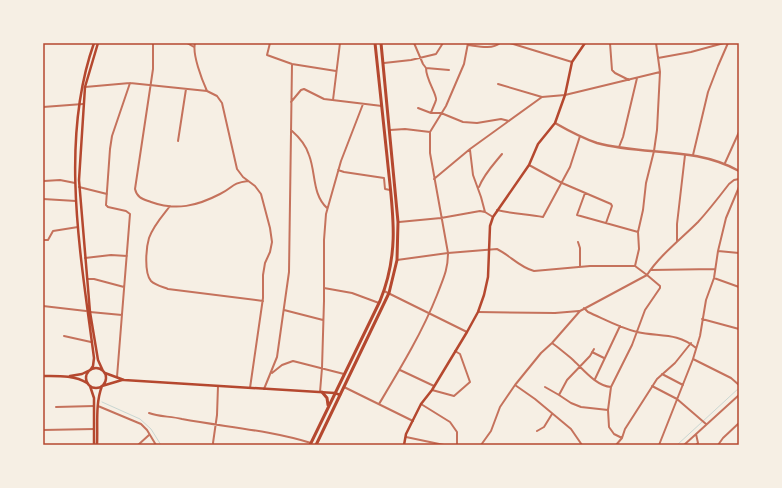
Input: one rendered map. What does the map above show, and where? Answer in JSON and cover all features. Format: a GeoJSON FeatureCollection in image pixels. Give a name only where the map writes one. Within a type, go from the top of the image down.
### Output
{"type":"FeatureCollection","features":[{"type":"Feature","properties":{"kind":"main road"},"geometry":{"type":"LineString","coordinates":[[94,43],[84,77],[79,104],[75,183],[86,311],[94,358],[86,377],[94,394],[96,406],[97,445]]}},
{"type":"Feature","properties":{"kind":"main road"},"geometry":{"type":"LineString","coordinates":[[94,445],[96,406],[102,386],[106,379],[98,360],[90,312],[79,187],[85,87],[98,43]]}},
{"type":"Feature","properties":{"kind":"main road"},"geometry":{"type":"LineString","coordinates":[[310,444],[378,303],[390,272],[393,248],[393,222],[375,43]]}},
{"type":"Feature","properties":{"kind":"main road"},"geometry":{"type":"LineString","coordinates":[[316,445],[389,293],[397,260],[398,222],[381,43]]}},
{"type":"Feature","properties":{"kind":"main road"},"geometry":{"type":"LineString","coordinates":[[404,445],[406,437],[421,404],[433,388],[478,312],[488,277],[490,226],[493,217],[529,165],[538,144],[555,123],[565,96],[572,62],[585,43]]}},
{"type":"Feature","properties":{"kind":"main road"},"geometry":{"type":"LineString","coordinates":[[43,376],[67,376],[82,374],[99,368],[104,372],[124,380],[321,392],[340,395]]}},
{"type":"Feature","properties":{"kind":"main road"},"geometry":{"type":"LineString","coordinates":[[67,376],[80,379],[96,388],[111,382],[124,380]]}},
{"type":"Feature","properties":{"kind":"main road"},"geometry":{"type":"LineString","coordinates":[[321,392],[327,398],[328,406]]}},
{"type":"Feature","properties":{"kind":"street"},"geometry":{"type":"LineString","coordinates":[[152,43],[153,69],[136,189],[137,194],[141,198],[156,204],[182,208],[202,203],[222,194],[235,184],[249,181]]}},
{"type":"Feature","properties":{"kind":"street"},"geometry":{"type":"LineString","coordinates":[[187,43],[194,47]]}},
{"type":"Feature","properties":{"kind":"street"},"geometry":{"type":"LineString","coordinates":[[195,43],[194,47],[203,83],[207,91]]}},
{"type":"Feature","properties":{"kind":"street"},"geometry":{"type":"LineString","coordinates":[[270,43],[267,55],[292,64],[336,71]]}},
{"type":"Feature","properties":{"kind":"street"},"geometry":{"type":"LineString","coordinates":[[333,100],[340,43]]}},
{"type":"Feature","properties":{"kind":"street"},"geometry":{"type":"LineString","coordinates":[[414,43],[426,68],[427,78],[436,97],[431,113]]}},
{"type":"Feature","properties":{"kind":"street"},"geometry":{"type":"LineString","coordinates":[[384,63],[401,62],[436,54],[443,43]]}},
{"type":"Feature","properties":{"kind":"street"},"geometry":{"type":"LineString","coordinates":[[379,404],[400,370],[430,313],[448,267],[448,253],[430,153],[430,132],[441,113],[464,64],[468,44],[487,47],[498,46],[500,43]]}},
{"type":"Feature","properties":{"kind":"street"},"geometry":{"type":"LineString","coordinates":[[510,43],[572,62]]}},
{"type":"Feature","properties":{"kind":"street"},"geometry":{"type":"LineString","coordinates":[[610,43],[612,70],[629,80]]}},
{"type":"Feature","properties":{"kind":"street"},"geometry":{"type":"LineString","coordinates":[[635,266],[639,249],[638,232],[643,210],[646,183],[654,152],[660,101],[660,72],[656,43]]}},
{"type":"Feature","properties":{"kind":"street"},"geometry":{"type":"LineString","coordinates":[[658,58],[691,52],[724,43]]}},
{"type":"Feature","properties":{"kind":"street"},"geometry":{"type":"LineString","coordinates":[[693,155],[708,92],[728,43]]}},
{"type":"Feature","properties":{"kind":"street"},"geometry":{"type":"LineString","coordinates":[[264,389],[277,357],[289,272],[292,64]]}},
{"type":"Feature","properties":{"kind":"street"},"geometry":{"type":"LineString","coordinates":[[426,68],[449,70]]}},
{"type":"Feature","properties":{"kind":"street"},"geometry":{"type":"LineString","coordinates":[[498,84],[542,97],[565,96],[660,72]]}},
{"type":"Feature","properties":{"kind":"street"},"geometry":{"type":"LineString","coordinates":[[619,147],[623,137],[637,78]]}},
{"type":"Feature","properties":{"kind":"street"},"geometry":{"type":"LineString","coordinates":[[85,87],[130,83],[207,91],[217,96],[222,103],[237,169],[242,177],[255,186],[261,194],[272,242],[270,252],[265,263],[263,301],[250,388]]}},
{"type":"Feature","properties":{"kind":"street"},"geometry":{"type":"LineString","coordinates":[[117,378],[130,214],[106,206],[112,136],[130,83]]}},
{"type":"Feature","properties":{"kind":"street"},"geometry":{"type":"LineString","coordinates":[[178,141],[186,89]]}},
{"type":"Feature","properties":{"kind":"street"},"geometry":{"type":"LineString","coordinates":[[291,102],[301,90],[304,89],[319,98],[382,106]]}},
{"type":"Feature","properties":{"kind":"street"},"geometry":{"type":"LineString","coordinates":[[434,179],[470,149],[542,97]]}},
{"type":"Feature","properties":{"kind":"street"},"geometry":{"type":"LineString","coordinates":[[43,108],[83,104]]}},
{"type":"Feature","properties":{"kind":"street"},"geometry":{"type":"LineString","coordinates":[[321,392],[325,221],[327,208],[338,170],[363,104]]}},
{"type":"Feature","properties":{"kind":"street"},"geometry":{"type":"LineString","coordinates":[[418,108],[431,113],[441,113],[463,122],[477,123],[500,119],[509,121]]}},
{"type":"Feature","properties":{"kind":"street"},"geometry":{"type":"LineString","coordinates":[[555,123],[580,136],[598,143],[654,152],[693,155],[725,163],[739,171]]}},
{"type":"Feature","properties":{"kind":"street"},"geometry":{"type":"LineString","coordinates":[[390,130],[406,129],[430,132]]}},
{"type":"Feature","properties":{"kind":"street"},"geometry":{"type":"LineString","coordinates":[[291,130],[298,136],[309,155],[317,193],[321,202],[327,208]]}},
{"type":"Feature","properties":{"kind":"street"},"geometry":{"type":"LineString","coordinates":[[725,163],[739,132]]}},
{"type":"Feature","properties":{"kind":"street"},"geometry":{"type":"LineString","coordinates":[[497,210],[513,214],[521,213],[544,217],[570,168],[580,136]]}},
{"type":"Feature","properties":{"kind":"street"},"geometry":{"type":"LineString","coordinates":[[470,149],[473,175],[485,212]]}},
{"type":"Feature","properties":{"kind":"street"},"geometry":{"type":"LineString","coordinates":[[478,188],[486,172],[502,154]]}},
{"type":"Feature","properties":{"kind":"street"},"geometry":{"type":"LineString","coordinates":[[677,241],[677,224],[685,154]]}},
{"type":"Feature","properties":{"kind":"street"},"geometry":{"type":"LineString","coordinates":[[529,165],[562,183],[611,204],[612,206],[606,223]]}},
{"type":"Feature","properties":{"kind":"street"},"geometry":{"type":"LineString","coordinates":[[338,170],[384,178],[385,189],[390,190]]}},
{"type":"Feature","properties":{"kind":"street"},"geometry":{"type":"LineString","coordinates":[[481,445],[491,431],[500,407],[515,385],[541,353],[552,343],[580,311],[647,275],[677,241],[698,221],[729,184],[734,180],[739,179]]}},
{"type":"Feature","properties":{"kind":"street"},"geometry":{"type":"LineString","coordinates":[[44,181],[60,180],[75,183]]}},
{"type":"Feature","properties":{"kind":"street"},"geometry":{"type":"LineString","coordinates":[[79,187],[107,194]]}},
{"type":"Feature","properties":{"kind":"street"},"geometry":{"type":"LineString","coordinates":[[658,445],[693,359],[706,300],[714,278],[718,251],[726,218],[739,187]]}},
{"type":"Feature","properties":{"kind":"street"},"geometry":{"type":"LineString","coordinates":[[584,193],[577,215],[638,232]]}},
{"type":"Feature","properties":{"kind":"street"},"geometry":{"type":"LineString","coordinates":[[43,199],[76,201]]}},
{"type":"Feature","properties":{"kind":"street"},"geometry":{"type":"LineString","coordinates":[[170,206],[159,220],[149,237],[146,268],[150,280],[168,288],[263,301]]}},
{"type":"Feature","properties":{"kind":"street"},"geometry":{"type":"LineString","coordinates":[[398,222],[442,218],[480,212],[485,212],[493,217]]}},
{"type":"Feature","properties":{"kind":"street"},"geometry":{"type":"LineString","coordinates":[[43,240],[48,240],[53,231],[78,227]]}},
{"type":"Feature","properties":{"kind":"street"},"geometry":{"type":"LineString","coordinates":[[578,242],[580,267]]}},
{"type":"Feature","properties":{"kind":"street"},"geometry":{"type":"LineString","coordinates":[[397,260],[448,253],[497,249],[517,264],[534,271],[580,267],[635,266],[647,275],[660,287],[645,310],[632,345],[611,387],[608,410],[609,427],[614,434],[622,438]]}},
{"type":"Feature","properties":{"kind":"street"},"geometry":{"type":"LineString","coordinates":[[718,251],[739,253]]}},
{"type":"Feature","properties":{"kind":"street"},"geometry":{"type":"LineString","coordinates":[[85,258],[112,255],[127,256]]}},
{"type":"Feature","properties":{"kind":"street"},"geometry":{"type":"LineString","coordinates":[[650,270],[715,269]]}},
{"type":"Feature","properties":{"kind":"street"},"geometry":{"type":"LineString","coordinates":[[714,278],[739,287]]}},
{"type":"Feature","properties":{"kind":"street"},"geometry":{"type":"LineString","coordinates":[[88,279],[94,279],[124,287]]}},
{"type":"Feature","properties":{"kind":"street"},"geometry":{"type":"LineString","coordinates":[[324,288],[352,293],[378,303]]}},
{"type":"Feature","properties":{"kind":"street"},"geometry":{"type":"LineString","coordinates":[[384,290],[467,332]]}},
{"type":"Feature","properties":{"kind":"street"},"geometry":{"type":"LineString","coordinates":[[43,306],[86,311]]}},
{"type":"Feature","properties":{"kind":"street"},"geometry":{"type":"LineString","coordinates":[[584,308],[588,312],[636,332],[675,337],[691,343],[696,348]]}},
{"type":"Feature","properties":{"kind":"street"},"geometry":{"type":"LineString","coordinates":[[284,310],[323,320]]}},
{"type":"Feature","properties":{"kind":"street"},"geometry":{"type":"LineString","coordinates":[[478,312],[555,314],[580,311]]}},
{"type":"Feature","properties":{"kind":"street"},"geometry":{"type":"LineString","coordinates":[[90,312],[122,315]]}},
{"type":"Feature","properties":{"kind":"street"},"geometry":{"type":"LineString","coordinates":[[702,319],[739,329]]}},
{"type":"Feature","properties":{"kind":"street"},"geometry":{"type":"LineString","coordinates":[[595,380],[620,326]]}},
{"type":"Feature","properties":{"kind":"street"},"geometry":{"type":"LineString","coordinates":[[64,336],[91,342]]}},
{"type":"Feature","properties":{"kind":"street"},"geometry":{"type":"LineString","coordinates":[[552,343],[595,380],[607,387],[611,387]]}},
{"type":"Feature","properties":{"kind":"street"},"geometry":{"type":"LineString","coordinates":[[616,445],[622,438],[625,429],[652,386],[691,343]]}},
{"type":"Feature","properties":{"kind":"street"},"geometry":{"type":"LineString","coordinates":[[559,395],[566,380],[580,367],[594,349]]}},
{"type":"Feature","properties":{"kind":"street"},"geometry":{"type":"LineString","coordinates":[[400,370],[433,388],[454,396],[470,382],[460,354],[455,351]]}},
{"type":"Feature","properties":{"kind":"street"},"geometry":{"type":"LineString","coordinates":[[592,352],[604,358]]}},
{"type":"Feature","properties":{"kind":"street"},"geometry":{"type":"LineString","coordinates":[[693,359],[731,378],[739,384]]}},
{"type":"Feature","properties":{"kind":"street"},"geometry":{"type":"LineString","coordinates":[[271,373],[282,365],[293,361],[344,374]]}},
{"type":"Feature","properties":{"kind":"street"},"geometry":{"type":"LineString","coordinates":[[662,374],[683,385]]}},
{"type":"Feature","properties":{"kind":"street"},"geometry":{"type":"LineString","coordinates":[[515,385],[535,399],[571,429],[582,445]]}},
{"type":"Feature","properties":{"kind":"street"},"geometry":{"type":"LineString","coordinates":[[213,443],[218,409],[218,386]]}},
{"type":"Feature","properties":{"kind":"street"},"geometry":{"type":"LineString","coordinates":[[652,386],[677,399],[706,423]]}},
{"type":"Feature","properties":{"kind":"street"},"geometry":{"type":"LineString","coordinates":[[344,387],[413,421]]}},
{"type":"Feature","properties":{"kind":"street"},"geometry":{"type":"LineString","coordinates":[[545,388],[559,395],[571,404],[580,407],[608,410]]}},
{"type":"Feature","properties":{"kind":"street"},"geometry":{"type":"LineString","coordinates":[[684,445],[706,423],[739,395]]}},
{"type":"Feature","properties":{"kind":"street"},"geometry":{"type":"LineString","coordinates":[[421,404],[450,422],[457,432],[457,445]]}},
{"type":"Feature","properties":{"kind":"street"},"geometry":{"type":"LineString","coordinates":[[56,407],[96,406],[134,420],[147,430],[156,445]]}},
{"type":"Feature","properties":{"kind":"street"},"geometry":{"type":"LineString","coordinates":[[149,412],[156,416],[173,417],[215,425],[275,433],[310,444]]}},
{"type":"Feature","properties":{"kind":"street"},"geometry":{"type":"LineString","coordinates":[[537,431],[544,427],[552,414]]}},
{"type":"Feature","properties":{"kind":"street"},"geometry":{"type":"LineString","coordinates":[[718,445],[723,438],[739,423]]}},
{"type":"Feature","properties":{"kind":"street"},"geometry":{"type":"LineString","coordinates":[[43,430],[94,429]]}},
{"type":"Feature","properties":{"kind":"street"},"geometry":{"type":"LineString","coordinates":[[696,434],[698,443],[696,445]]}},
{"type":"Feature","properties":{"kind":"street"},"geometry":{"type":"LineString","coordinates":[[138,445],[150,435]]}},
{"type":"Feature","properties":{"kind":"street"},"geometry":{"type":"LineString","coordinates":[[406,437],[444,445]]}},
{"type":"Feature","properties":{"kind":"waterway"},"geometry":{"type":"LineString","coordinates":[[677,445],[739,388]]}},
{"type":"Feature","properties":{"kind":"waterway"},"geometry":{"type":"LineString","coordinates":[[102,402],[140,419],[151,429],[161,445]]}}]}
